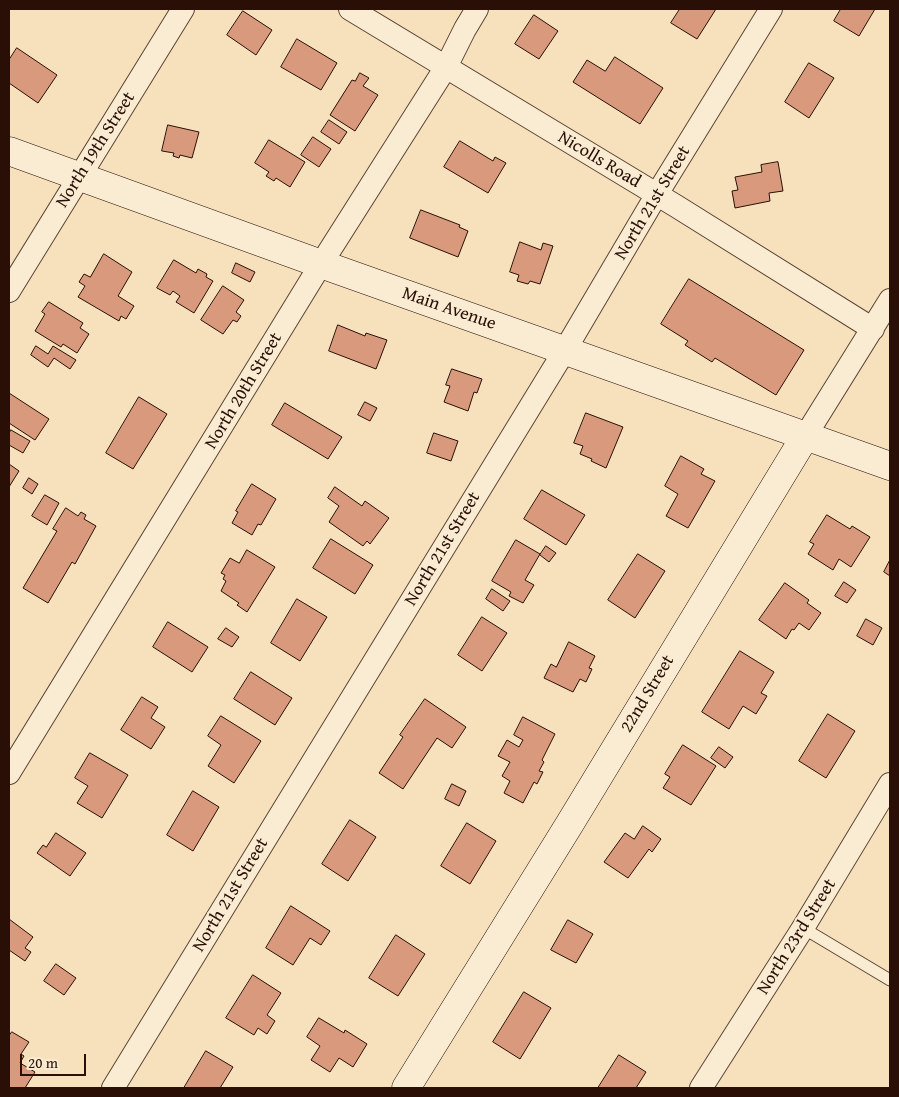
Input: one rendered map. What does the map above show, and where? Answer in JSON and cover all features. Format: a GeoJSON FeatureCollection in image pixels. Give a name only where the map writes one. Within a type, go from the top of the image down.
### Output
{"type":"FeatureCollection","features":[{"type":"Feature","properties":{"kind":"street","name":"North 19th Street"},"geometry":{"type":"LineString","coordinates":[[9,291],[183,9]]}},
{"type":"Feature","properties":{"kind":"street","name":"Nicolls Road"},"geometry":{"type":"LineString","coordinates":[[350,9],[657,194],[873,329]]}},
{"type":"Feature","properties":{"kind":"street","name":"North 20th Street"},"geometry":{"type":"LineString","coordinates":[[9,773],[321,264],[446,67],[477,9]]}},
{"type":"Feature","properties":{"kind":"street","name":"North 21st Street"},"geometry":{"type":"LineString","coordinates":[[113,1088],[565,350],[657,194],[771,9]]}},
{"type":"Feature","properties":{"kind":"street","name":"Main Avenue"},"geometry":{"type":"LineString","coordinates":[[9,150],[321,264],[890,466]]}},
{"type":"Feature","properties":{"kind":"street","name":"22nd Street"},"geometry":{"type":"LineString","coordinates":[[406,1088],[890,300]]}},
{"type":"Feature","properties":{"kind":"street","name":"North 23rd Street"},"geometry":{"type":"LineString","coordinates":[[701,1088],[803,928],[890,784]]}},
{"type":"Feature","properties":{"kind":"lane"},"geometry":{"type":"LineString","coordinates":[[803,928],[890,980]]}},
{"type":"Feature","properties":{"kind":"building"},"geometry":{"type":"Polygon","coordinates":[[[680,9],[716,9],[697,39],[671,23],[680,9]]]}},
{"type":"Feature","properties":{"kind":"building"},"geometry":{"type":"Polygon","coordinates":[[[841,9],[875,9],[859,36],[834,21],[841,9]]]}},
{"type":"Feature","properties":{"kind":"building"},"geometry":{"type":"Polygon","coordinates":[[[243,11],[272,30],[256,55],[227,35],[243,11]]]}},
{"type":"Feature","properties":{"kind":"building"},"geometry":{"type":"Polygon","coordinates":[[[534,15],[558,31],[539,59],[515,44],[534,15]]]}},
{"type":"Feature","properties":{"kind":"building"},"geometry":{"type":"Polygon","coordinates":[[[297,39],[337,63],[321,90],[281,67],[297,39]]]}},
{"type":"Feature","properties":{"kind":"building"},"geometry":{"type":"Polygon","coordinates":[[[17,48],[57,75],[38,103],[9,83],[9,60],[17,48]]]}},
{"type":"Feature","properties":{"kind":"building"},"geometry":{"type":"Polygon","coordinates":[[[615,57],[663,88],[640,124],[573,82],[587,60],[605,71],[615,57]]]}},
{"type":"Feature","properties":{"kind":"building"},"geometry":{"type":"Polygon","coordinates":[[[809,63],[834,78],[809,118],[785,102],[809,63]]]}},
{"type":"Feature","properties":{"kind":"building"},"geometry":{"type":"Polygon","coordinates":[[[360,73],[369,78],[363,86],[378,95],[355,131],[330,115],[352,80],[355,81],[360,73]]]}},
{"type":"Feature","properties":{"kind":"building"},"geometry":{"type":"Polygon","coordinates":[[[329,120],[347,132],[339,144],[321,132],[329,120]]]}},
{"type":"Feature","properties":{"kind":"building"},"geometry":{"type":"Polygon","coordinates":[[[168,125],[199,132],[192,158],[180,155],[179,158],[173,156],[174,153],[162,151],[168,125]]]}},
{"type":"Feature","properties":{"kind":"building"},"geometry":{"type":"Polygon","coordinates":[[[313,137],[331,149],[319,167],[301,155],[313,137]]]}},
{"type":"Feature","properties":{"kind":"building"},"geometry":{"type":"Polygon","coordinates":[[[269,140],[305,162],[290,187],[276,178],[274,181],[266,176],[269,172],[255,163],[269,140]]]}},
{"type":"Feature","properties":{"kind":"building"},"geometry":{"type":"Polygon","coordinates":[[[460,141],[493,161],[495,157],[506,163],[488,193],[444,167],[460,141]]]}},
{"type":"Feature","properties":{"kind":"building"},"geometry":{"type":"Polygon","coordinates":[[[778,162],[783,191],[769,193],[770,201],[735,208],[732,191],[738,190],[735,177],[762,172],[761,165],[778,162]]]}},
{"type":"Feature","properties":{"kind":"building"},"geometry":{"type":"Polygon","coordinates":[[[421,210],[460,225],[459,227],[468,231],[458,257],[410,238],[421,210]]]}},
{"type":"Feature","properties":{"kind":"building"},"geometry":{"type":"Polygon","coordinates":[[[520,242],[541,250],[543,243],[553,246],[540,284],[530,281],[528,284],[517,281],[519,275],[510,272],[520,242]]]}},
{"type":"Feature","properties":{"kind":"building"},"geometry":{"type":"Polygon","coordinates":[[[104,254],[132,272],[118,296],[134,306],[126,319],[121,316],[119,321],[78,297],[85,286],[79,282],[84,274],[90,277],[104,254]]]}},
{"type":"Feature","properties":{"kind":"building"},"geometry":{"type":"Polygon","coordinates":[[[174,260],[196,273],[198,269],[207,274],[206,277],[213,281],[194,313],[176,302],[180,296],[173,291],[170,295],[157,288],[174,260]]]}},
{"type":"Feature","properties":{"kind":"building"},"geometry":{"type":"Polygon","coordinates":[[[236,263],[255,272],[250,282],[232,273],[236,263]]]}},
{"type":"Feature","properties":{"kind":"building"},"geometry":{"type":"Polygon","coordinates":[[[689,279],[804,350],[776,395],[715,358],[712,362],[685,345],[688,341],[661,324],[689,279]]]}},
{"type":"Feature","properties":{"kind":"building"},"geometry":{"type":"Polygon","coordinates":[[[223,286],[244,300],[236,312],[241,316],[237,322],[233,320],[223,334],[201,320],[223,286]]]}},
{"type":"Feature","properties":{"kind":"building"},"geometry":{"type":"Polygon","coordinates":[[[49,302],[83,323],[80,328],[89,334],[77,353],[63,344],[61,347],[35,331],[45,314],[42,312],[49,302]]]}},
{"type":"Feature","properties":{"kind":"building"},"geometry":{"type":"Polygon","coordinates":[[[338,325],[365,336],[366,333],[387,340],[376,369],[329,351],[338,325]]]}},
{"type":"Feature","properties":{"kind":"building"},"geometry":{"type":"Polygon","coordinates":[[[36,346],[48,354],[53,346],[76,360],[70,369],[54,358],[48,367],[31,355],[36,346]]]}},
{"type":"Feature","properties":{"kind":"building"},"geometry":{"type":"Polygon","coordinates":[[[452,369],[482,379],[477,393],[474,392],[468,411],[444,402],[450,386],[446,385],[452,369]]]}},
{"type":"Feature","properties":{"kind":"building"},"geometry":{"type":"Polygon","coordinates":[[[9,393],[49,419],[35,440],[9,423],[9,393]]]}},
{"type":"Feature","properties":{"kind":"building"},"geometry":{"type":"Polygon","coordinates":[[[139,397],[167,414],[133,469],[106,453],[139,397]]]}},
{"type":"Feature","properties":{"kind":"building"},"geometry":{"type":"Polygon","coordinates":[[[365,402],[377,408],[370,421],[358,415],[365,402]]]}},
{"type":"Feature","properties":{"kind":"building"},"geometry":{"type":"Polygon","coordinates":[[[285,403],[342,437],[328,459],[272,425],[285,403]]]}},
{"type":"Feature","properties":{"kind":"building"},"geometry":{"type":"Polygon","coordinates":[[[586,413],[623,427],[606,468],[580,454],[583,446],[574,443],[586,413]]]}},
{"type":"Feature","properties":{"kind":"building"},"geometry":{"type":"Polygon","coordinates":[[[11,430],[30,441],[23,453],[9,445],[11,430]]]}},
{"type":"Feature","properties":{"kind":"building"},"geometry":{"type":"Polygon","coordinates":[[[434,433],[458,441],[451,461],[427,453],[434,433]]]}},
{"type":"Feature","properties":{"kind":"building"},"geometry":{"type":"Polygon","coordinates":[[[681,456],[704,469],[701,474],[715,481],[688,528],[666,516],[678,494],[665,486],[681,456]]]}},
{"type":"Feature","properties":{"kind":"building"},"geometry":{"type":"Polygon","coordinates":[[[9,464],[19,471],[9,487],[9,464]]]}},
{"type":"Feature","properties":{"kind":"building"},"geometry":{"type":"Polygon","coordinates":[[[29,478],[38,484],[32,494],[23,488],[29,478]]]}},
{"type":"Feature","properties":{"kind":"building"},"geometry":{"type":"Polygon","coordinates":[[[252,484],[276,499],[261,525],[258,524],[252,535],[232,523],[238,512],[236,511],[252,484]]]}},
{"type":"Feature","properties":{"kind":"building"},"geometry":{"type":"Polygon","coordinates":[[[335,487],[362,506],[365,501],[389,518],[370,544],[367,541],[363,546],[329,522],[339,506],[328,498],[335,487]]]}},
{"type":"Feature","properties":{"kind":"building"},"geometry":{"type":"Polygon","coordinates":[[[542,490],[585,515],[566,545],[524,519],[542,490]]]}},
{"type":"Feature","properties":{"kind":"building"},"geometry":{"type":"Polygon","coordinates":[[[45,495],[59,503],[47,525],[32,516],[45,495]]]}},
{"type":"Feature","properties":{"kind":"building"},"geometry":{"type":"Polygon","coordinates":[[[66,508],[78,516],[81,512],[86,515],[84,519],[96,526],[75,564],[72,562],[48,603],[23,588],[57,531],[53,529],[66,508]]]}},
{"type":"Feature","properties":{"kind":"building"},"geometry":{"type":"Polygon","coordinates":[[[827,515],[850,529],[852,526],[870,537],[851,567],[839,559],[833,570],[808,554],[814,544],[810,542],[827,515]]]}},
{"type":"Feature","properties":{"kind":"building"},"geometry":{"type":"Polygon","coordinates":[[[331,539],[373,565],[355,594],[313,568],[331,539]]]}},
{"type":"Feature","properties":{"kind":"building"},"geometry":{"type":"Polygon","coordinates":[[[516,540],[540,554],[525,580],[534,585],[523,603],[509,596],[511,592],[492,581],[516,540]]]}},
{"type":"Feature","properties":{"kind":"building"},"geometry":{"type":"Polygon","coordinates":[[[546,546],[556,553],[549,562],[540,555],[546,546]]]}},
{"type":"Feature","properties":{"kind":"building"},"geometry":{"type":"Polygon","coordinates":[[[247,550],[275,567],[247,612],[237,605],[239,603],[221,591],[226,581],[223,579],[225,575],[221,573],[230,558],[239,563],[247,550]]]}},
{"type":"Feature","properties":{"kind":"building"},"geometry":{"type":"Polygon","coordinates":[[[638,554],[665,571],[635,618],[608,600],[638,554]]]}},
{"type":"Feature","properties":{"kind":"building"},"geometry":{"type":"Polygon","coordinates":[[[890,560],[890,576],[884,572],[890,560]]]}},
{"type":"Feature","properties":{"kind":"building"},"geometry":{"type":"Polygon","coordinates":[[[844,582],[856,590],[847,603],[835,596],[844,582]]]}},
{"type":"Feature","properties":{"kind":"building"},"geometry":{"type":"Polygon","coordinates":[[[785,583],[809,600],[807,603],[821,613],[809,630],[799,623],[794,630],[792,629],[786,639],[759,620],[785,583]]]}},
{"type":"Feature","properties":{"kind":"building"},"geometry":{"type":"Polygon","coordinates":[[[492,589],[510,601],[503,611],[486,599],[492,589]]]}},
{"type":"Feature","properties":{"kind":"building"},"geometry":{"type":"Polygon","coordinates":[[[297,599],[327,617],[300,661],[271,643],[297,599]]]}},
{"type":"Feature","properties":{"kind":"building"},"geometry":{"type":"Polygon","coordinates":[[[482,617],[507,633],[482,671],[458,655],[482,617]]]}},
{"type":"Feature","properties":{"kind":"building"},"geometry":{"type":"Polygon","coordinates":[[[866,619],[882,628],[873,645],[857,636],[866,619]]]}},
{"type":"Feature","properties":{"kind":"building"},"geometry":{"type":"Polygon","coordinates":[[[168,622],[208,647],[192,672],[153,647],[168,622]]]}},
{"type":"Feature","properties":{"kind":"building"},"geometry":{"type":"Polygon","coordinates":[[[226,628],[239,637],[232,647],[218,639],[226,628]]]}},
{"type":"Feature","properties":{"kind":"building"},"geometry":{"type":"Polygon","coordinates":[[[569,642],[595,656],[589,668],[592,669],[586,682],[580,679],[573,692],[544,678],[551,664],[556,667],[569,642]]]}},
{"type":"Feature","properties":{"kind":"building"},"geometry":{"type":"Polygon","coordinates":[[[740,651],[774,672],[761,693],[767,696],[756,714],[743,706],[729,729],[702,712],[740,651]]]}},
{"type":"Feature","properties":{"kind":"building"},"geometry":{"type":"Polygon","coordinates":[[[251,672],[292,698],[275,725],[234,699],[251,672]]]}},
{"type":"Feature","properties":{"kind":"building"},"geometry":{"type":"Polygon","coordinates":[[[142,697],[158,707],[151,718],[165,727],[151,749],[121,730],[142,697]]]}},
{"type":"Feature","properties":{"kind":"building"},"geometry":{"type":"Polygon","coordinates":[[[425,699],[466,727],[452,748],[437,738],[403,789],[379,773],[403,737],[400,735],[425,699]]]}},
{"type":"Feature","properties":{"kind":"building"},"geometry":{"type":"Polygon","coordinates":[[[828,714],[855,731],[826,778],[799,761],[828,714]]]}},
{"type":"Feature","properties":{"kind":"building"},"geometry":{"type":"Polygon","coordinates":[[[221,716],[261,741],[234,783],[208,766],[221,745],[208,736],[221,716]]]}},
{"type":"Feature","properties":{"kind":"building"},"geometry":{"type":"Polygon","coordinates":[[[523,717],[555,734],[542,760],[544,762],[539,771],[543,772],[537,784],[534,782],[523,803],[504,793],[510,781],[502,776],[510,762],[498,756],[507,740],[519,747],[523,740],[514,735],[523,717]]]}},
{"type":"Feature","properties":{"kind":"building"},"geometry":{"type":"Polygon","coordinates":[[[683,745],[716,766],[691,805],[663,788],[670,777],[665,774],[683,745]]]}},
{"type":"Feature","properties":{"kind":"building"},"geometry":{"type":"Polygon","coordinates":[[[719,747],[733,757],[725,768],[711,758],[719,747]]]}},
{"type":"Feature","properties":{"kind":"building"},"geometry":{"type":"Polygon","coordinates":[[[90,753],[128,775],[102,818],[77,803],[88,786],[75,778],[90,753]]]}},
{"type":"Feature","properties":{"kind":"building"},"geometry":{"type":"Polygon","coordinates":[[[452,784],[466,791],[459,806],[445,799],[452,784]]]}},
{"type":"Feature","properties":{"kind":"building"},"geometry":{"type":"Polygon","coordinates":[[[193,791],[219,807],[193,851],[167,835],[193,791]]]}},
{"type":"Feature","properties":{"kind":"building"},"geometry":{"type":"Polygon","coordinates":[[[350,820],[376,837],[348,881],[322,864],[350,820]]]}},
{"type":"Feature","properties":{"kind":"building"},"geometry":{"type":"Polygon","coordinates":[[[467,823],[496,841],[470,884],[441,866],[467,823]]]}},
{"type":"Feature","properties":{"kind":"building"},"geometry":{"type":"Polygon","coordinates":[[[643,826],[661,839],[652,852],[649,849],[628,878],[604,862],[625,833],[634,839],[643,826]]]}},
{"type":"Feature","properties":{"kind":"building"},"geometry":{"type":"Polygon","coordinates":[[[56,833],[86,853],[70,876],[37,853],[43,845],[46,847],[56,833]]]}},
{"type":"Feature","properties":{"kind":"building"},"geometry":{"type":"Polygon","coordinates":[[[291,906],[330,931],[321,945],[310,938],[293,965],[266,948],[291,906]]]}},
{"type":"Feature","properties":{"kind":"building"},"geometry":{"type":"Polygon","coordinates":[[[9,919],[33,937],[25,948],[31,952],[25,961],[9,950],[9,919]]]}},
{"type":"Feature","properties":{"kind":"building"},"geometry":{"type":"Polygon","coordinates":[[[568,920],[593,934],[576,963],[551,950],[568,920]]]}},
{"type":"Feature","properties":{"kind":"building"},"geometry":{"type":"Polygon","coordinates":[[[396,935],[425,954],[398,996],[369,978],[396,935]]]}},
{"type":"Feature","properties":{"kind":"building"},"geometry":{"type":"Polygon","coordinates":[[[56,964],[76,978],[64,995],[44,981],[56,964]]]}},
{"type":"Feature","properties":{"kind":"building"},"geometry":{"type":"Polygon","coordinates":[[[253,975],[281,993],[267,1015],[275,1021],[267,1034],[258,1028],[254,1035],[226,1018],[253,975]]]}},
{"type":"Feature","properties":{"kind":"building"},"geometry":{"type":"Polygon","coordinates":[[[524,992],[551,1008],[520,1059],[493,1042],[524,992]]]}},
{"type":"Feature","properties":{"kind":"building"},"geometry":{"type":"Polygon","coordinates":[[[319,1018],[344,1033],[345,1030],[367,1044],[353,1067],[339,1058],[330,1072],[311,1060],[320,1046],[307,1037],[319,1018]]]}},
{"type":"Feature","properties":{"kind":"building"},"geometry":{"type":"Polygon","coordinates":[[[12,1032],[29,1042],[21,1054],[24,1056],[20,1063],[35,1072],[25,1088],[9,1088],[9,1036],[12,1032]]]}},
{"type":"Feature","properties":{"kind":"building"},"geometry":{"type":"Polygon","coordinates":[[[206,1051],[233,1067],[220,1088],[184,1088],[206,1051]]]}},
{"type":"Feature","properties":{"kind":"building"},"geometry":{"type":"Polygon","coordinates":[[[619,1055],[646,1072],[636,1088],[598,1088],[619,1055]]]}}]}
